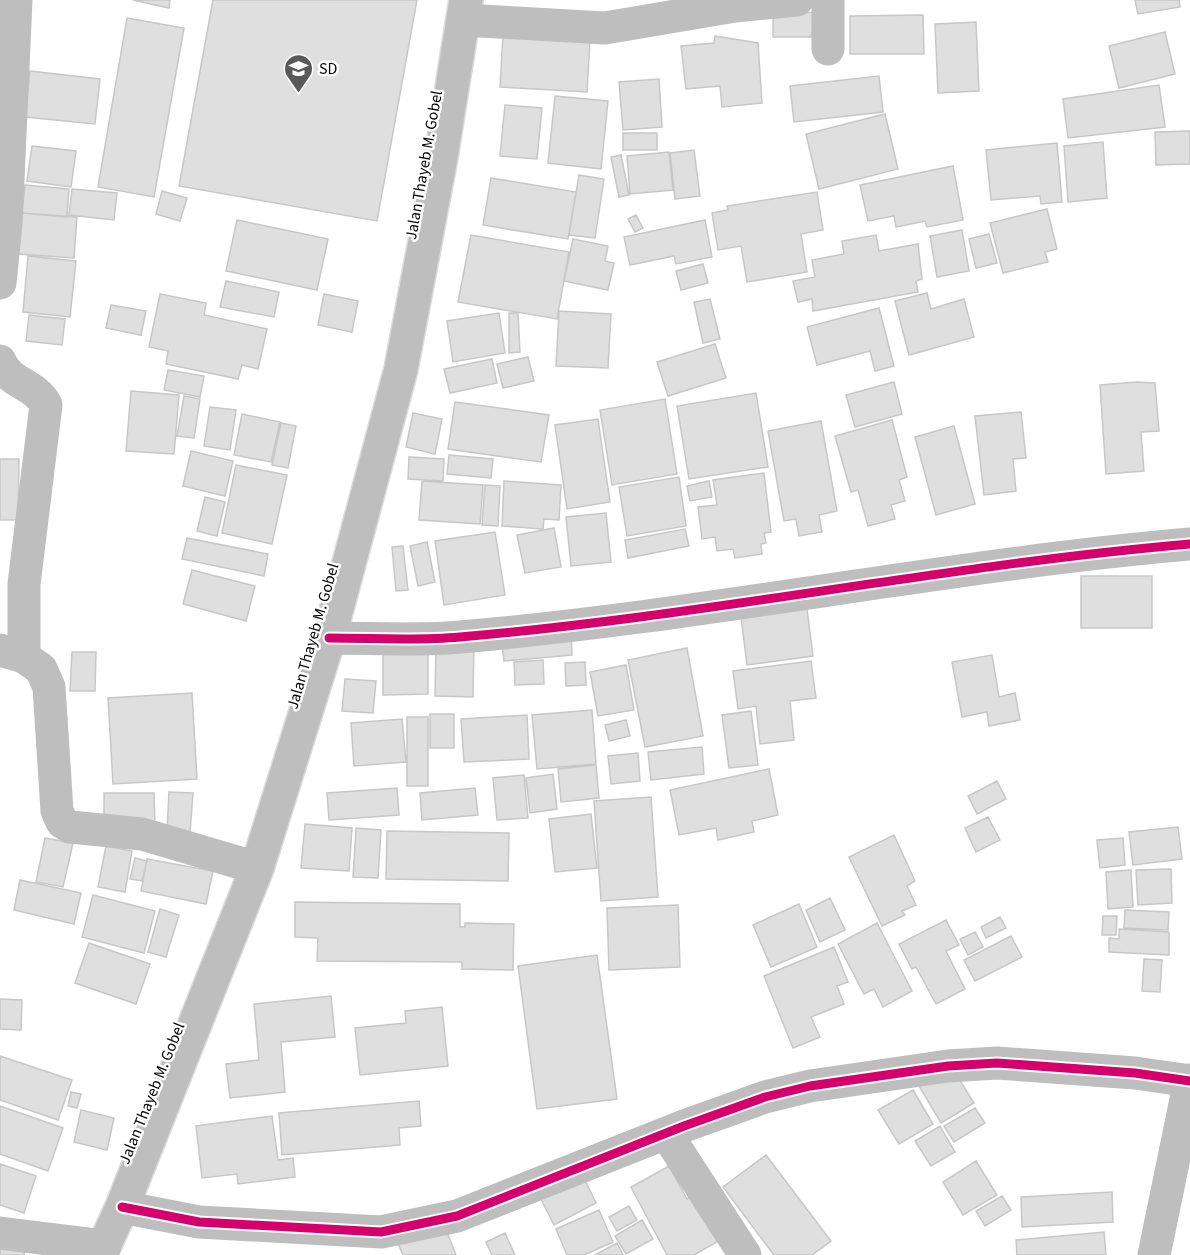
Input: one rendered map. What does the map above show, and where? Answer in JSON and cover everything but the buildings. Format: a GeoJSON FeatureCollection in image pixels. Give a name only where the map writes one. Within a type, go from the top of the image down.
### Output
{"type":"FeatureCollection","features":[{"type":"Feature","properties":{"kind":"street"},"geometry":{"type":"LineString","coordinates":[[0,283],[16,0]]}},
{"type":"Feature","properties":{"kind":"street"},"geometry":{"type":"LineString","coordinates":[[465,10],[605,28],[735,6],[797,0]]}},
{"type":"Feature","properties":{"kind":"street"},"geometry":{"type":"LineString","coordinates":[[828,0],[828,49]]}},
{"type":"Feature","properties":{"kind":"street","name":"Jalan Thayeb M. Gobel"},"geometry":{"type":"LineString","coordinates":[[103,1250],[257,868],[328,638],[401,369],[441,157],[465,10]]}},
{"type":"Feature","properties":{"kind":"street"},"geometry":{"type":"LineString","coordinates":[[0,361],[7,374],[41,393],[46,405],[24,584],[12,653],[41,669],[49,687],[57,811],[62,822],[70,827],[142,834],[257,868]]}},
{"type":"Feature","properties":{"kind":"street"},"geometry":{"type":"LineString","coordinates":[[328,638],[458,637],[651,616],[1084,553],[1190,544]]}},
{"type":"Feature","properties":{"kind":"street"},"geometry":{"type":"LineString","coordinates":[[122,1207],[199,1222],[282,1225],[348,1231],[392,1231],[457,1216],[666,1133],[765,1098],[810,1086],[948,1066],[997,1063],[1135,1073],[1190,1081],[1154,1255]]}},
{"type":"Feature","properties":{"kind":"street"},"geometry":{"type":"LineString","coordinates":[[666,1133],[745,1255]]}},
{"type":"Feature","properties":{"kind":"street"},"geometry":{"type":"LineString","coordinates":[[0,1233],[103,1250]]}},
{"type":"Feature","properties":{"kind":"cycle path"},"geometry":{"type":"LineString","coordinates":[[329,638],[444,638],[552,628],[1007,564],[1190,544]]}},
{"type":"Feature","properties":{"kind":"cycle path"},"geometry":{"type":"LineString","coordinates":[[122,1207],[199,1222],[381,1232],[457,1216],[684,1126],[765,1097],[810,1086],[948,1066],[997,1063],[1135,1073],[1190,1081]]}},
{"type":"Feature","properties":{"kind":"place","name":"SD"},"geometry":{"type":"Point","coordinates":[298,94]}}]}
